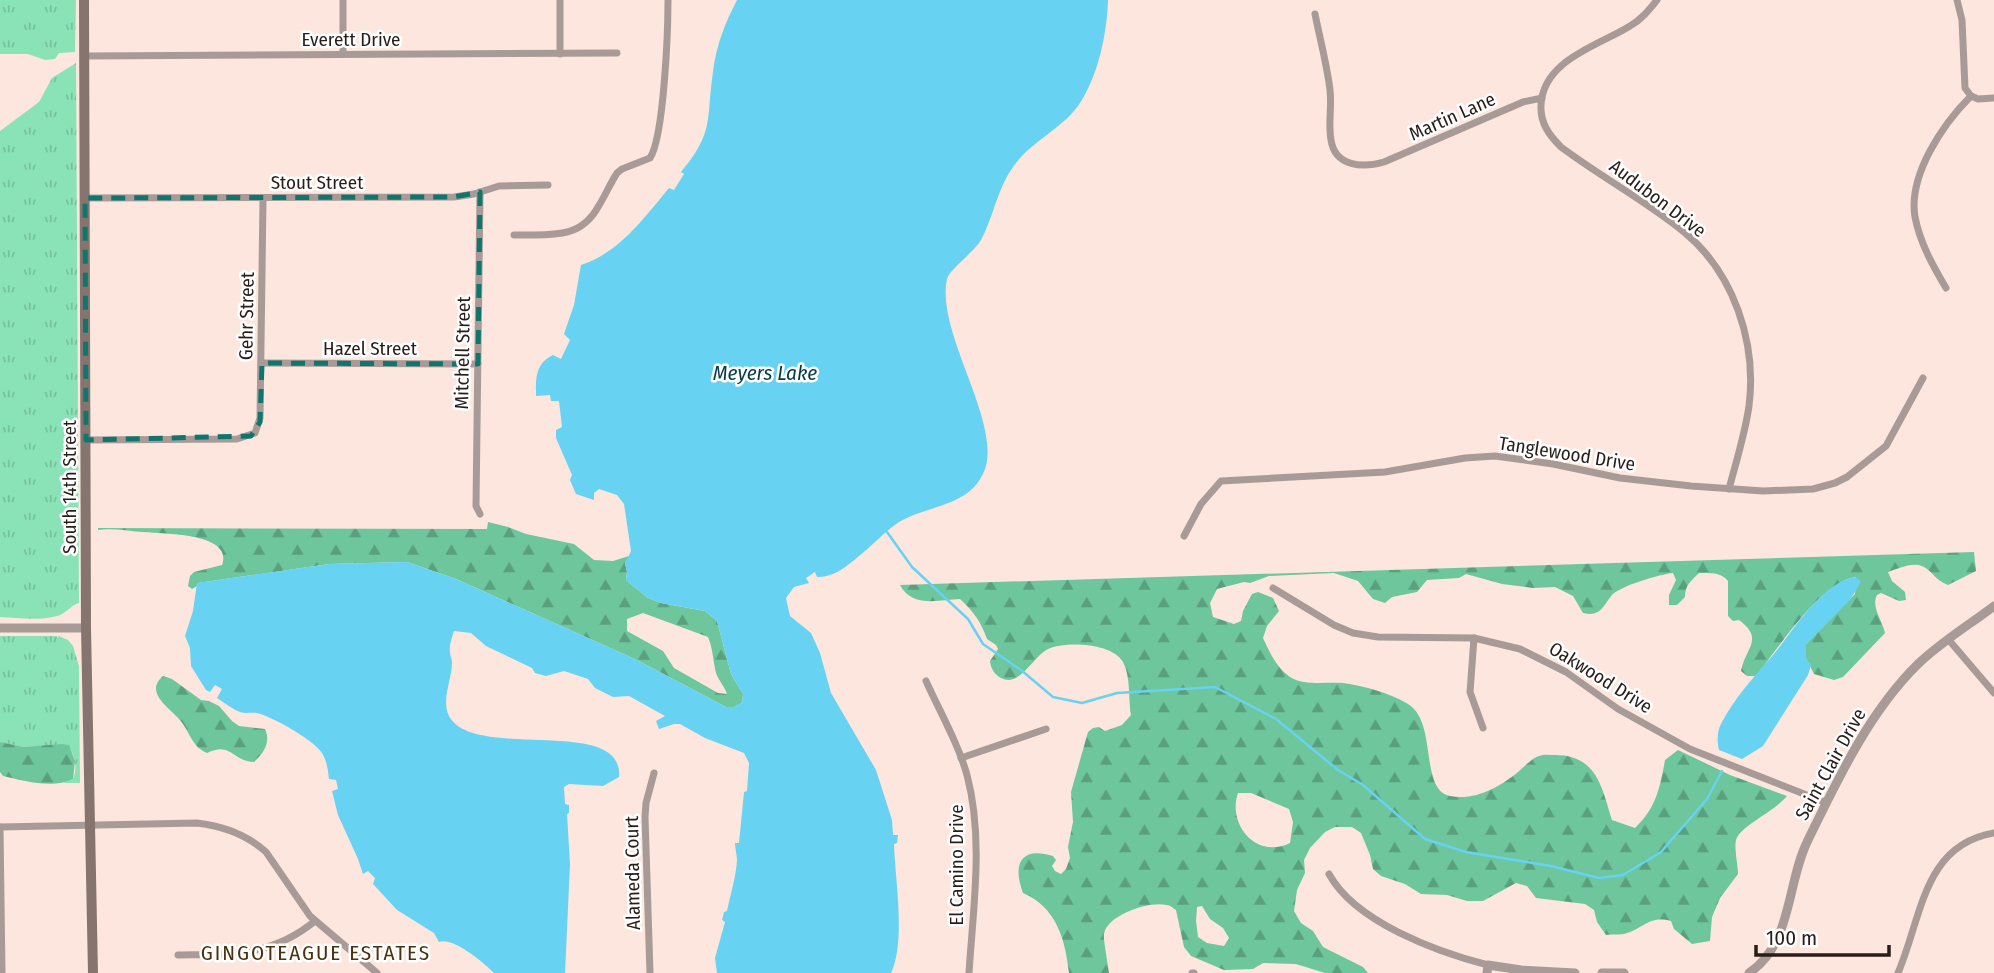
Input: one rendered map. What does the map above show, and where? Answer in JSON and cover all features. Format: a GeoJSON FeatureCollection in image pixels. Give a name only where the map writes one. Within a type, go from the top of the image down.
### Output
{"type":"FeatureCollection","features":[{"type":"Feature","properties":{"kind":"main road","name":"South 14th Street"},"geometry":{"type":"LineString","coordinates":[[84,0],[86,628],[93,973]]}},
{"type":"Feature","properties":{"kind":"street"},"geometry":{"type":"LineString","coordinates":[[343,0],[343,54]]}},
{"type":"Feature","properties":{"kind":"street"},"geometry":{"type":"LineString","coordinates":[[560,0],[560,54]]}},
{"type":"Feature","properties":{"kind":"street"},"geometry":{"type":"LineString","coordinates":[[514,235],[576,231],[589,222],[617,173],[650,158],[655,148],[659,119],[668,31],[668,0]]}},
{"type":"Feature","properties":{"kind":"street"},"geometry":{"type":"LineString","coordinates":[[1542,98],[1548,80],[1557,70],[1582,52],[1637,22],[1657,0]]}},
{"type":"Feature","properties":{"kind":"street"},"geometry":{"type":"LineString","coordinates":[[1957,0],[1962,20],[1965,88],[1971,96],[1978,99],[1994,98]]}},
{"type":"Feature","properties":{"kind":"street","name":"Martin Lane"},"geometry":{"type":"LineString","coordinates":[[1315,14],[1330,89],[1331,140],[1338,155],[1352,165],[1375,164],[1436,141],[1523,102],[1542,98]]}},
{"type":"Feature","properties":{"kind":"street","name":"Everett Drive"},"geometry":{"type":"LineString","coordinates":[[85,56],[617,53]]}},
{"type":"Feature","properties":{"kind":"street"},"geometry":{"type":"LineString","coordinates":[[1946,288],[1921,238],[1915,218],[1915,197],[1936,139],[1948,120],[1971,96]]}},
{"type":"Feature","properties":{"kind":"street","name":"Audubon Drive"},"geometry":{"type":"LineString","coordinates":[[1542,98],[1543,124],[1555,141],[1685,233],[1716,265],[1729,286],[1743,328],[1750,388],[1746,420],[1729,489]]}},
{"type":"Feature","properties":{"kind":"street","name":"Stout Street"},"geometry":{"type":"LineString","coordinates":[[85,198],[454,197],[499,186],[548,185]]}},
{"type":"Feature","properties":{"kind":"street","name":"Mitchell Street"},"geometry":{"type":"LineString","coordinates":[[480,192],[476,506],[480,514]]}},
{"type":"Feature","properties":{"kind":"street","name":"Gehr Street"},"geometry":{"type":"LineString","coordinates":[[86,440],[237,439],[255,433],[260,422],[263,199]]}},
{"type":"Feature","properties":{"kind":"street","name":"Hazel Street"},"geometry":{"type":"LineString","coordinates":[[262,363],[478,364]]}},
{"type":"Feature","properties":{"kind":"street","name":"Tanglewood Drive"},"geometry":{"type":"LineString","coordinates":[[1184,536],[1201,504],[1221,481],[1385,472],[1477,457],[1528,460],[1650,482],[1729,489],[1794,491],[1828,485],[1847,477],[1885,446],[1923,378]]}},
{"type":"Feature","properties":{"kind":"street","name":"Oakwood Drive"},"geometry":{"type":"LineString","coordinates":[[1273,588],[1353,634],[1378,637],[1474,638],[1509,645],[1542,658],[1618,709],[1690,749],[1827,803]]}},
{"type":"Feature","properties":{"kind":"street","name":"Saint Clair Drive"},"geometry":{"type":"LineString","coordinates":[[1749,973],[1766,959],[1780,934],[1802,852],[1863,737],[1887,700],[1919,663],[1994,606]]}},
{"type":"Feature","properties":{"kind":"street"},"geometry":{"type":"LineString","coordinates":[[0,628],[86,628]]}},
{"type":"Feature","properties":{"kind":"street"},"geometry":{"type":"LineString","coordinates":[[1474,638],[1470,692],[1483,728]]}},
{"type":"Feature","properties":{"kind":"street"},"geometry":{"type":"LineString","coordinates":[[1948,639],[1994,693]]}},
{"type":"Feature","properties":{"kind":"street","name":"El Camino Drive"},"geometry":{"type":"LineString","coordinates":[[926,681],[961,758],[971,794],[975,832],[969,973]]}},
{"type":"Feature","properties":{"kind":"street"},"geometry":{"type":"LineString","coordinates":[[961,758],[1046,729]]}},
{"type":"Feature","properties":{"kind":"street","name":"Alameda Court"},"geometry":{"type":"LineString","coordinates":[[650,973],[645,817],[654,773]]}},
{"type":"Feature","properties":{"kind":"street"},"geometry":{"type":"LineString","coordinates":[[2,973],[0,827],[197,823],[237,833],[257,844],[266,852],[315,921],[377,973]]}},
{"type":"Feature","properties":{"kind":"street"},"geometry":{"type":"LineString","coordinates":[[1898,973],[1929,884],[1941,862],[1957,846],[1972,838],[1994,833]]}},
{"type":"Feature","properties":{"kind":"street"},"geometry":{"type":"LineString","coordinates":[[1329,874],[1342,894],[1388,925],[1487,969],[1575,973]]}},
{"type":"Feature","properties":{"kind":"street"},"geometry":{"type":"LineString","coordinates":[[178,955],[234,954],[267,949],[290,939],[315,921]]}},
{"type":"Feature","properties":{"kind":"street"},"geometry":{"type":"LineString","coordinates":[[1602,973],[1624,973]]}},
{"type":"Feature","properties":{"kind":"highlighted area"},"geometry":{"type":"Polygon","coordinates":[[[480,192],[478,364],[262,363],[260,422],[251,436],[86,440],[85,198],[454,197],[480,192]]]}},
{"type":"Feature","properties":{"kind":"green space"},"geometry":{"type":"Polygon","coordinates":[[[0,0],[76,0],[75,52],[59,53],[55,59],[45,60],[28,54],[0,54],[0,0]]]}},
{"type":"Feature","properties":{"kind":"green space"},"geometry":{"type":"Polygon","coordinates":[[[76,63],[79,603],[50,618],[0,617],[0,131],[39,102],[52,78],[76,63]]]}},
{"type":"Feature","properties":{"kind":"green space"},"geometry":{"type":"Polygon","coordinates":[[[488,522],[526,534],[574,544],[594,560],[613,561],[629,556],[625,563],[626,580],[648,598],[705,611],[717,621],[731,674],[743,694],[742,702],[734,707],[726,707],[637,660],[456,579],[407,562],[329,564],[198,583],[192,589],[188,586],[190,576],[194,572],[222,565],[223,554],[217,546],[194,537],[98,528],[487,529],[488,522]],[[643,613],[627,619],[627,631],[663,651],[674,668],[718,693],[727,694],[716,673],[708,637],[643,613]]]}},
{"type":"Feature","properties":{"kind":"green space"},"geometry":{"type":"Polygon","coordinates":[[[1974,552],[1976,571],[1948,585],[1920,565],[1888,572],[1892,581],[1905,592],[1906,600],[1899,601],[1881,593],[1877,595],[1876,609],[1885,633],[1843,677],[1834,680],[1814,674],[1806,658],[1806,644],[1855,594],[1856,577],[1843,581],[1815,603],[1756,676],[1747,676],[1741,671],[1751,644],[1751,633],[1739,620],[1733,621],[1728,616],[1728,581],[1715,574],[1699,573],[1677,605],[1669,605],[1669,595],[1676,580],[1673,573],[1623,588],[1612,595],[1594,614],[1583,613],[1573,596],[1555,587],[1533,588],[1502,584],[1466,574],[1459,578],[1427,580],[1417,592],[1392,597],[1385,603],[1373,599],[1358,581],[1334,573],[1269,576],[1250,583],[1217,589],[1210,603],[1213,617],[1234,624],[1241,621],[1252,594],[1258,592],[1273,598],[1279,611],[1267,626],[1263,638],[1277,664],[1290,677],[1309,683],[1359,686],[1385,693],[1408,704],[1423,725],[1435,782],[1441,791],[1450,796],[1487,792],[1539,756],[1569,756],[1589,767],[1596,776],[1612,820],[1635,828],[1648,813],[1656,797],[1665,760],[1678,750],[1730,775],[1787,796],[1739,835],[1736,840],[1738,874],[1720,898],[1712,917],[1710,941],[1692,944],[1674,929],[1671,921],[1663,920],[1651,921],[1624,934],[1606,935],[1597,922],[1594,910],[1585,904],[1536,898],[1527,886],[1516,883],[1483,901],[1421,894],[1405,884],[1381,876],[1373,869],[1361,833],[1352,827],[1335,827],[1325,832],[1310,848],[1304,860],[1305,873],[1297,890],[1294,911],[1301,923],[1313,931],[1323,947],[1363,967],[1368,973],[1325,973],[1296,964],[1263,963],[1253,969],[1224,970],[1191,956],[1184,947],[1176,910],[1169,905],[1159,904],[1140,907],[1120,915],[1107,927],[1104,937],[1109,973],[1069,973],[1065,948],[1057,926],[1044,907],[1023,893],[1019,866],[1022,860],[1033,853],[1053,856],[1056,860],[1052,866],[1061,874],[1066,869],[1070,858],[1068,847],[1073,822],[1071,792],[1088,732],[1093,728],[1099,727],[1105,731],[1122,725],[1131,715],[1126,668],[1117,656],[1099,647],[1066,645],[1048,649],[1014,679],[1001,678],[993,671],[990,661],[998,649],[996,645],[987,639],[976,618],[960,599],[918,600],[905,592],[900,585],[1974,552]],[[1238,793],[1237,816],[1247,836],[1266,847],[1290,843],[1293,822],[1289,809],[1251,793],[1238,793]],[[1202,906],[1197,907],[1198,937],[1207,943],[1224,946],[1229,938],[1223,928],[1210,919],[1202,906]]]}},
{"type":"Feature","properties":{"kind":"green space"},"geometry":{"type":"Polygon","coordinates":[[[0,636],[59,636],[73,646],[79,666],[80,783],[63,783],[73,779],[75,770],[74,757],[68,745],[24,747],[0,742],[0,636]]]}},
{"type":"Feature","properties":{"kind":"green space"},"geometry":{"type":"Polygon","coordinates":[[[163,676],[172,679],[201,700],[219,706],[239,726],[265,729],[267,743],[261,755],[254,762],[227,750],[207,753],[198,748],[183,724],[158,695],[157,683],[163,676]]]}},
{"type":"Feature","properties":{"kind":"green space"},"geometry":{"type":"Polygon","coordinates":[[[0,742],[24,747],[69,745],[75,761],[73,779],[48,784],[3,776],[0,772],[0,742]]]}},
{"type":"Feature","properties":{"kind":"water","name":"Meyers Lake"},"geometry":{"type":"Polygon","coordinates":[[[737,0],[1108,0],[1100,55],[1085,95],[1072,114],[1016,163],[1005,181],[981,240],[947,279],[946,301],[951,326],[985,431],[988,454],[983,474],[967,493],[899,522],[845,567],[823,577],[817,577],[815,572],[806,578],[809,583],[794,587],[786,598],[790,616],[811,633],[820,653],[831,693],[876,770],[892,820],[893,835],[898,835],[897,843],[894,844],[899,928],[895,960],[891,973],[717,973],[715,958],[725,922],[722,920],[724,912],[727,911],[734,880],[737,860],[735,843],[739,843],[744,792],[747,791],[749,763],[744,753],[705,738],[680,724],[659,729],[656,721],[665,716],[629,696],[613,697],[595,688],[588,679],[564,671],[546,676],[535,673],[532,668],[486,646],[471,633],[454,631],[450,647],[452,669],[446,703],[449,716],[463,729],[486,736],[574,742],[598,747],[614,758],[619,777],[603,786],[569,784],[564,787],[565,804],[569,805],[567,814],[570,864],[565,973],[494,973],[460,947],[445,941],[439,942],[434,933],[397,910],[373,884],[375,878],[368,871],[363,874],[338,815],[332,791],[338,789],[336,780],[329,779],[325,759],[317,748],[302,735],[272,719],[231,708],[217,698],[222,689],[215,685],[210,692],[206,690],[191,666],[190,648],[185,636],[193,611],[197,583],[329,564],[407,562],[456,579],[637,660],[726,707],[734,707],[742,702],[743,694],[731,674],[717,621],[705,611],[648,598],[626,580],[625,563],[631,551],[624,504],[617,495],[599,489],[594,493],[594,500],[576,494],[570,480],[572,475],[556,438],[556,430],[562,427],[559,401],[551,401],[550,395],[536,396],[540,367],[553,355],[561,359],[570,340],[564,334],[574,305],[581,265],[619,243],[669,188],[674,190],[684,174],[681,172],[699,146],[707,125],[716,53],[737,0]]]}},
{"type":"Feature","properties":{"kind":"water"},"geometry":{"type":"Polygon","coordinates":[[[1856,577],[1861,582],[1850,600],[1806,644],[1806,658],[1811,665],[1808,675],[1763,746],[1742,759],[1719,750],[1720,727],[1745,688],[1821,597],[1844,580],[1856,577]]]}},
{"type":"Feature","properties":{"kind":"waterway"},"geometry":{"type":"LineString","coordinates":[[887,532],[912,567],[968,619],[983,644],[1021,670],[1053,697],[1082,703],[1117,693],[1215,687],[1276,719],[1338,770],[1363,785],[1425,839],[1466,852],[1551,866],[1599,878],[1623,875],[1661,852],[1707,799],[1722,771]]}},
{"type":"Feature","properties":{"kind":"district","name":"GINGOTEAGUE ESTATES"},"geometry":{"type":"Point","coordinates":[316,953]}}]}
